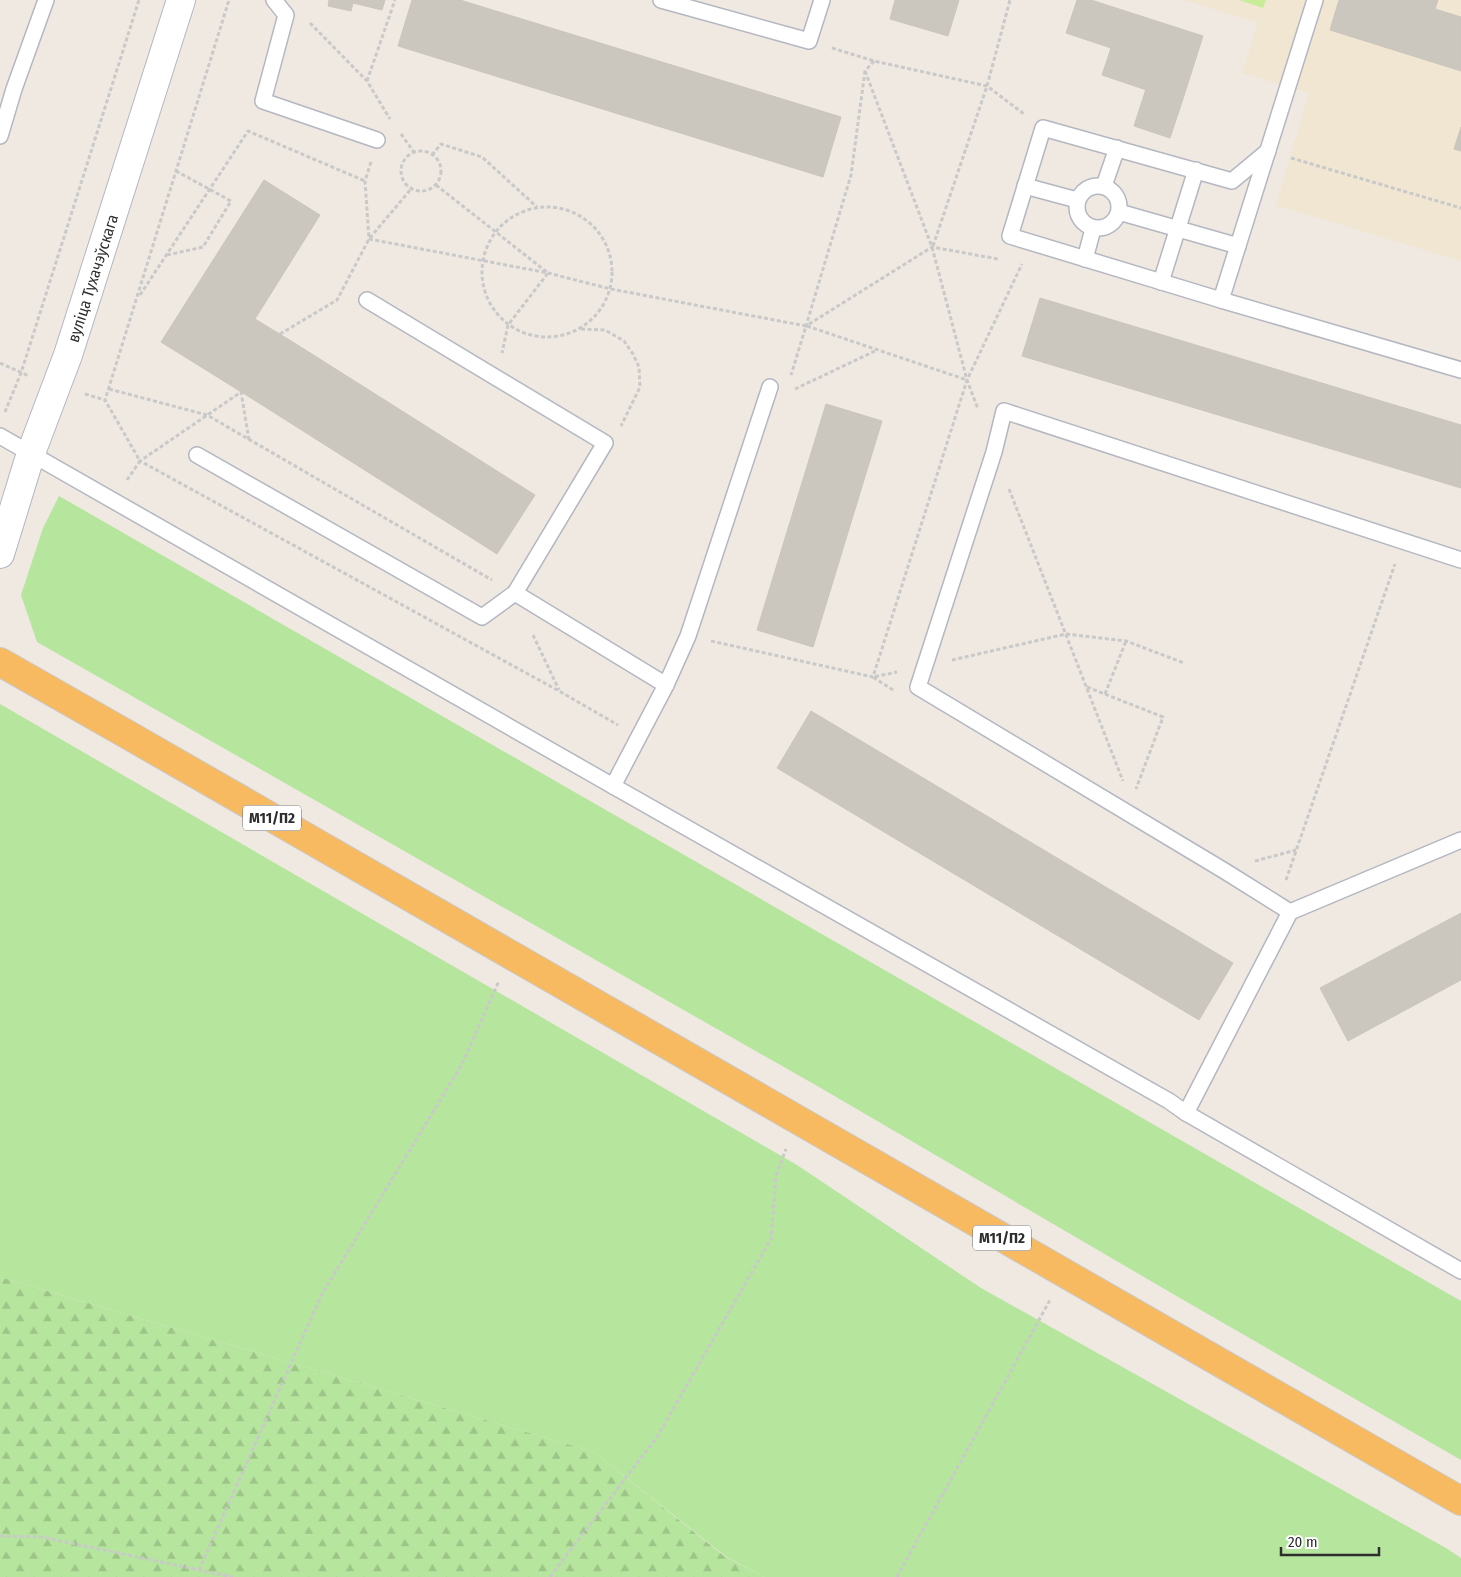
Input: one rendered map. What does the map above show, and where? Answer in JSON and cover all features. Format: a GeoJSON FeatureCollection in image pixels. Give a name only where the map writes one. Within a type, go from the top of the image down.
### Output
{"type":"FeatureCollection","features":[{"type":"Feature","properties":{"kind":"highway","name":"М11/П2"},"geometry":{"type":"LineString","coordinates":[[0,662],[1461,1502]]}},
{"type":"Feature","properties":{"kind":"street","name":"вуліца Тухачэўскага"},"geometry":{"type":"LineString","coordinates":[[0,554],[31,453],[68,354],[181,0]]}},
{"type":"Feature","properties":{"kind":"lane"},"geometry":{"type":"LineString","coordinates":[[0,136],[14,89],[46,0]]}},
{"type":"Feature","properties":{"kind":"lane"},"geometry":{"type":"LineString","coordinates":[[274,0],[286,14],[263,101],[377,140]]}},
{"type":"Feature","properties":{"kind":"lane"},"geometry":{"type":"LineString","coordinates":[[661,0],[809,42],[822,0]]}},
{"type":"Feature","properties":{"kind":"lane"},"geometry":{"type":"LineString","coordinates":[[1221,300],[1315,0]]}},
{"type":"Feature","properties":{"kind":"lane"},"geometry":{"type":"LineString","coordinates":[[1268,151],[1232,180],[1043,128],[1010,236],[1461,370]]}},
{"type":"Feature","properties":{"kind":"lane"},"geometry":{"type":"LineString","coordinates":[[1104,186],[1117,148]]}},
{"type":"Feature","properties":{"kind":"lane"},"geometry":{"type":"LineString","coordinates":[[1161,282],[1196,170]]}},
{"type":"Feature","properties":{"kind":"lane"},"geometry":{"type":"LineString","coordinates":[[1026,186],[1077,200]]}},
{"type":"Feature","properties":{"kind":"lane"},"geometry":{"type":"LineString","coordinates":[[1104,186],[1117,197],[1119,212],[1113,223],[1103,228],[1093,229],[1082,223],[1076,213],[1077,200],[1081,193],[1088,188],[1104,186]]}},
{"type":"Feature","properties":{"kind":"lane"},"geometry":{"type":"LineString","coordinates":[[1119,212],[1238,246]]}},
{"type":"Feature","properties":{"kind":"lane"},"geometry":{"type":"LineString","coordinates":[[1085,259],[1093,229]]}},
{"type":"Feature","properties":{"kind":"lane"},"geometry":{"type":"LineString","coordinates":[[197,455],[482,616],[515,594],[605,443],[367,300]]}},
{"type":"Feature","properties":{"kind":"lane"},"geometry":{"type":"LineString","coordinates":[[612,786],[666,684],[688,636],[770,387]]}},
{"type":"Feature","properties":{"kind":"lane"},"geometry":{"type":"LineString","coordinates":[[1284,908],[918,687],[994,452],[1004,412],[1461,560]]}},
{"type":"Feature","properties":{"kind":"lane"},"geometry":{"type":"LineString","coordinates":[[0,436],[612,786],[1169,1101],[1186,1113],[1461,1271]]}},
{"type":"Feature","properties":{"kind":"lane"},"geometry":{"type":"LineString","coordinates":[[515,594],[666,684]]}},
{"type":"Feature","properties":{"kind":"lane"},"geometry":{"type":"LineString","coordinates":[[1186,1113],[1284,908],[1461,840]]}},
{"type":"Feature","properties":{"kind":"path"},"geometry":{"type":"LineString","coordinates":[[4,415],[21,373],[139,0]]}},
{"type":"Feature","properties":{"kind":"path"},"geometry":{"type":"LineString","coordinates":[[114,500],[140,461],[105,400],[229,0]]}},
{"type":"Feature","properties":{"kind":"path"},"geometry":{"type":"LineString","coordinates":[[367,81],[395,0]]}},
{"type":"Feature","properties":{"kind":"path"},"geometry":{"type":"LineString","coordinates":[[806,326],[932,246],[986,86],[1010,0]]}},
{"type":"Feature","properties":{"kind":"path"},"geometry":{"type":"LineString","coordinates":[[286,14],[306,19],[367,81],[392,121]]}},
{"type":"Feature","properties":{"kind":"path"},"geometry":{"type":"LineString","coordinates":[[809,42],[874,61],[986,86],[1043,128]]}},
{"type":"Feature","properties":{"kind":"path"},"geometry":{"type":"LineString","coordinates":[[785,394],[851,176],[865,71],[874,61]]}},
{"type":"Feature","properties":{"kind":"path"},"geometry":{"type":"LineString","coordinates":[[368,239],[365,181],[386,113]]}},
{"type":"Feature","properties":{"kind":"path"},"geometry":{"type":"LineString","coordinates":[[397,129],[414,152]]}},
{"type":"Feature","properties":{"kind":"path"},"geometry":{"type":"LineString","coordinates":[[136,300],[248,131],[365,181]]}},
{"type":"Feature","properties":{"kind":"path"},"geometry":{"type":"LineString","coordinates":[[432,155],[441,144],[482,157],[537,207]]}},
{"type":"Feature","properties":{"kind":"path"},"geometry":{"type":"LineString","coordinates":[[422,151],[432,155],[438,160],[441,168],[440,177],[436,185],[428,190],[419,191],[411,188],[404,182],[401,174],[401,165],[406,157],[414,152],[422,151]]}},
{"type":"Feature","properties":{"kind":"path"},"geometry":{"type":"LineString","coordinates":[[1268,151],[1461,208]]}},
{"type":"Feature","properties":{"kind":"path"},"geometry":{"type":"LineString","coordinates":[[166,256],[203,247],[231,201],[176,171]]}},
{"type":"Feature","properties":{"kind":"path"},"geometry":{"type":"LineString","coordinates":[[436,185],[548,273]]}},
{"type":"Feature","properties":{"kind":"path"},"geometry":{"type":"LineString","coordinates":[[280,334],[337,300],[368,239],[411,188]]}},
{"type":"Feature","properties":{"kind":"path"},"geometry":{"type":"LineString","coordinates":[[581,329],[600,312],[611,289],[612,262],[609,249],[600,232],[586,218],[568,209],[548,206],[537,207],[510,217],[495,231],[487,245],[482,261],[482,285],[492,308],[508,325],[531,336],[557,337],[581,329],[605,330],[624,341],[639,366],[640,387],[620,427],[605,443]]}},
{"type":"Feature","properties":{"kind":"path"},"geometry":{"type":"LineString","coordinates":[[368,239],[548,273],[611,289],[806,326],[967,380]]}},
{"type":"Feature","properties":{"kind":"path"},"geometry":{"type":"LineString","coordinates":[[688,636],[873,678],[967,380],[1022,264],[1026,241]]}},
{"type":"Feature","properties":{"kind":"path"},"geometry":{"type":"LineString","coordinates":[[932,246],[1004,260]]}},
{"type":"Feature","properties":{"kind":"path"},"geometry":{"type":"LineString","coordinates":[[1022,264],[1031,266]]}},
{"type":"Feature","properties":{"kind":"path"},"geometry":{"type":"LineString","coordinates":[[496,378],[508,325],[548,273]]}},
{"type":"Feature","properties":{"kind":"path"},"geometry":{"type":"LineString","coordinates":[[785,394],[877,350]]}},
{"type":"Feature","properties":{"kind":"path"},"geometry":{"type":"LineString","coordinates":[[770,387],[785,394]]}},
{"type":"Feature","properties":{"kind":"path"},"geometry":{"type":"LineString","coordinates":[[109,389],[207,415],[515,594],[559,691]]}},
{"type":"Feature","properties":{"kind":"path"},"geometry":{"type":"LineString","coordinates":[[241,392],[249,440]]}},
{"type":"Feature","properties":{"kind":"path"},"geometry":{"type":"LineString","coordinates":[[1284,908],[1296,850],[1403,541]]}},
{"type":"Feature","properties":{"kind":"path"},"geometry":{"type":"LineString","coordinates":[[1105,694],[1126,641]]}},
{"type":"Feature","properties":{"kind":"path"},"geometry":{"type":"LineString","coordinates":[[1086,687],[1163,717],[1134,794]]}},
{"type":"Feature","properties":{"kind":"path"},"geometry":{"type":"LineString","coordinates":[[1223,870],[1296,850]]}},
{"type":"Feature","properties":{"kind":"path"},"geometry":{"type":"LineString","coordinates":[[199,1570],[322,1294],[461,1066],[493,992],[512,957]]}},
{"type":"Feature","properties":{"kind":"path"},"geometry":{"type":"LineString","coordinates":[[550,1577],[657,1437],[772,1239],[776,1176],[797,1120]]}},
{"type":"Feature","properties":{"kind":"path"},"geometry":{"type":"LineString","coordinates":[[897,1577],[1064,1274]]}},
{"type":"Feature","properties":{"kind":"path"},"geometry":{"type":"LineString","coordinates":[[0,1536],[42,1537],[233,1577]]}},
{"type":"Feature","properties":{"kind":"shaded area"},"geometry":{"type":"Polygon","coordinates":[[[1184,0],[1461,0],[1461,261],[1276,205],[1309,93],[1242,73],[1258,23],[1184,0]]]}},
{"type":"Feature","properties":{"kind":"green space"},"geometry":{"type":"Polygon","coordinates":[[[1239,0],[1266,0],[1263,8],[1239,0]]]}},
{"type":"Feature","properties":{"kind":"green space"},"geometry":{"type":"Polygon","coordinates":[[[59,496],[1461,1301],[1461,1460],[819,1087],[37,642],[21,595],[43,528],[59,496]]]}},
{"type":"Feature","properties":{"kind":"green space"},"geometry":{"type":"Polygon","coordinates":[[[0,704],[797,1165],[981,1288],[1446,1548],[1461,1558],[1461,1577],[764,1577],[725,1556],[594,1452],[0,1277],[0,704]]]}},
{"type":"Feature","properties":{"kind":"green space"},"geometry":{"type":"Polygon","coordinates":[[[0,1277],[594,1452],[724,1556],[764,1577],[0,1577],[0,1277]]]}},
{"type":"Feature","properties":{"kind":"building"},"geometry":{"type":"Polygon","coordinates":[[[329,0],[385,0],[382,10],[353,3],[351,11],[328,6],[329,0]]]}},
{"type":"Feature","properties":{"kind":"building"},"geometry":{"type":"Polygon","coordinates":[[[412,0],[460,0],[841,117],[823,177],[398,46],[412,0]]]}},
{"type":"Feature","properties":{"kind":"building"},"geometry":{"type":"Polygon","coordinates":[[[895,0],[959,0],[948,36],[890,19],[895,0]]]}},
{"type":"Feature","properties":{"kind":"building"},"geometry":{"type":"Polygon","coordinates":[[[1077,0],[1091,0],[1203,36],[1182,102],[1102,75],[1111,48],[1066,33],[1077,0]]]}},
{"type":"Feature","properties":{"kind":"building"},"geometry":{"type":"Polygon","coordinates":[[[1339,0],[1438,0],[1435,9],[1461,17],[1461,71],[1330,30],[1339,0]]]}},
{"type":"Feature","properties":{"kind":"building"},"geometry":{"type":"Polygon","coordinates":[[[1146,89],[1182,102],[1170,138],[1134,126],[1146,89]]]}},
{"type":"Feature","properties":{"kind":"building"},"geometry":{"type":"Polygon","coordinates":[[[1461,127],[1461,151],[1454,149],[1461,127]]]}},
{"type":"Feature","properties":{"kind":"building"},"geometry":{"type":"Polygon","coordinates":[[[264,180],[320,215],[255,319],[296,344],[259,403],[161,342],[264,180]]]}},
{"type":"Feature","properties":{"kind":"building"},"geometry":{"type":"Polygon","coordinates":[[[1040,298],[1461,425],[1461,488],[1022,356],[1040,298]]]}},
{"type":"Feature","properties":{"kind":"building"},"geometry":{"type":"Polygon","coordinates":[[[296,344],[535,495],[497,554],[259,403],[296,344]]]}},
{"type":"Feature","properties":{"kind":"building"},"geometry":{"type":"Polygon","coordinates":[[[826,404],[882,421],[813,647],[757,630],[826,404]]]}},
{"type":"Feature","properties":{"kind":"building"},"geometry":{"type":"Polygon","coordinates":[[[811,711],[1233,963],[1199,1020],[777,768],[811,711]]]}},
{"type":"Feature","properties":{"kind":"building"},"geometry":{"type":"Polygon","coordinates":[[[1461,913],[1461,980],[1348,1041],[1320,988],[1461,913]]]}}]}
